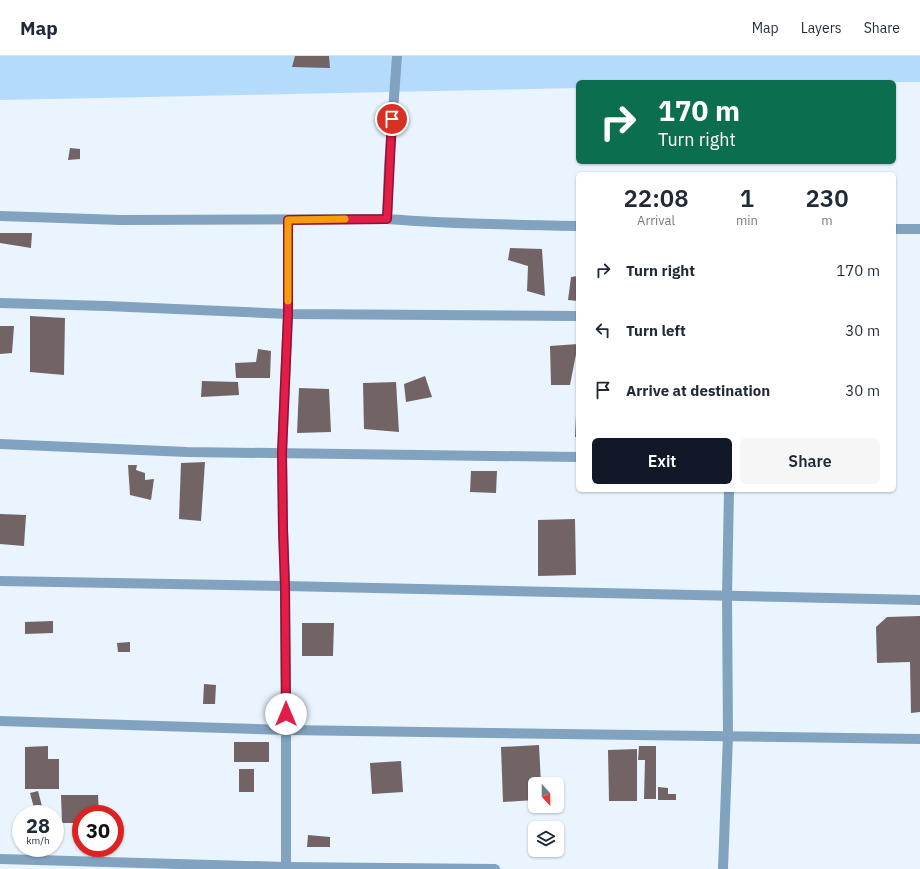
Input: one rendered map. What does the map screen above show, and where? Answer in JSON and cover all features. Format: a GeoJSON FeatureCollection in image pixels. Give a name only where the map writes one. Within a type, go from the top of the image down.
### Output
{"type":"FeatureCollection","features":[{"type":"Feature","properties":{"kind":"street"},"geometry":{"type":"LineString","coordinates":[[387,219],[389,166],[397,56]]}},
{"type":"Feature","properties":{"kind":"street"},"geometry":{"type":"LineString","coordinates":[[0,216],[121,220],[387,219],[453,224],[576,226]]}},
{"type":"Feature","properties":{"kind":"street"},"geometry":{"type":"LineString","coordinates":[[286,868],[285,586],[282,453],[288,314],[288,220]]}},
{"type":"Feature","properties":{"kind":"street"},"geometry":{"type":"LineString","coordinates":[[896,229],[920,229]]}},
{"type":"Feature","properties":{"kind":"street"},"geometry":{"type":"LineString","coordinates":[[0,304],[107,306],[288,314],[576,316]]}},
{"type":"Feature","properties":{"kind":"street"},"geometry":{"type":"LineString","coordinates":[[0,444],[187,452],[576,457]]}},
{"type":"Feature","properties":{"kind":"street"},"geometry":{"type":"LineString","coordinates":[[723,869],[728,736],[727,596],[729,492]]}},
{"type":"Feature","properties":{"kind":"street"},"geometry":{"type":"LineString","coordinates":[[0,581],[920,600]]}},
{"type":"Feature","properties":{"kind":"street"},"geometry":{"type":"LineString","coordinates":[[0,721],[286,730],[920,739]]}},
{"type":"Feature","properties":{"kind":"street"},"geometry":{"type":"LineString","coordinates":[[0,859],[286,868],[495,869]]}},
{"type":"Feature","properties":{"kind":"shaded area"},"geometry":{"type":"Polygon","coordinates":[[[0,56],[920,56],[920,82],[896,82],[896,80],[576,80],[576,88],[0,100],[0,56]]]}},
{"type":"Feature","properties":{"kind":"building"},"geometry":{"type":"Polygon","coordinates":[[[295,56],[329,56],[330,68],[292,67],[295,56]]]}},
{"type":"Feature","properties":{"kind":"building"},"geometry":{"type":"Polygon","coordinates":[[[70,148],[80,149],[80,159],[68,160],[70,148]]]}},
{"type":"Feature","properties":{"kind":"building"},"geometry":{"type":"Polygon","coordinates":[[[0,233],[32,233],[31,248],[0,243],[0,233]]]}},
{"type":"Feature","properties":{"kind":"building"},"geometry":{"type":"Polygon","coordinates":[[[510,248],[542,249],[545,296],[527,291],[528,266],[508,260],[510,248]]]}},
{"type":"Feature","properties":{"kind":"building"},"geometry":{"type":"Polygon","coordinates":[[[576,276],[576,301],[568,300],[571,277],[576,276]]]}},
{"type":"Feature","properties":{"kind":"building"},"geometry":{"type":"Polygon","coordinates":[[[30,316],[65,318],[64,375],[30,372],[30,316]]]}},
{"type":"Feature","properties":{"kind":"building"},"geometry":{"type":"Polygon","coordinates":[[[0,326],[14,326],[12,353],[0,354],[0,326]]]}},
{"type":"Feature","properties":{"kind":"building"},"geometry":{"type":"Polygon","coordinates":[[[576,344],[576,354],[570,385],[551,385],[550,346],[576,344]]]}},
{"type":"Feature","properties":{"kind":"building"},"geometry":{"type":"Polygon","coordinates":[[[258,349],[271,351],[270,378],[236,378],[235,363],[256,362],[258,349]]]}},
{"type":"Feature","properties":{"kind":"building"},"geometry":{"type":"Polygon","coordinates":[[[425,376],[432,397],[406,402],[404,384],[425,376]]]}},
{"type":"Feature","properties":{"kind":"building"},"geometry":{"type":"Polygon","coordinates":[[[202,381],[238,382],[239,395],[201,397],[202,381]]]}},
{"type":"Feature","properties":{"kind":"building"},"geometry":{"type":"Polygon","coordinates":[[[396,382],[399,432],[364,429],[363,383],[396,382]]]}},
{"type":"Feature","properties":{"kind":"building"},"geometry":{"type":"Polygon","coordinates":[[[299,388],[329,389],[331,432],[297,433],[299,388]]]}},
{"type":"Feature","properties":{"kind":"building"},"geometry":{"type":"Polygon","coordinates":[[[576,415],[576,437],[575,437],[576,415]]]}},
{"type":"Feature","properties":{"kind":"building"},"geometry":{"type":"Polygon","coordinates":[[[205,462],[201,521],[179,519],[181,463],[205,462]]]}},
{"type":"Feature","properties":{"kind":"building"},"geometry":{"type":"Polygon","coordinates":[[[128,465],[137,465],[136,470],[145,473],[145,480],[154,479],[151,500],[130,495],[128,465]]]}},
{"type":"Feature","properties":{"kind":"building"},"geometry":{"type":"Polygon","coordinates":[[[471,471],[497,471],[496,493],[470,492],[471,471]]]}},
{"type":"Feature","properties":{"kind":"building"},"geometry":{"type":"Polygon","coordinates":[[[0,514],[26,515],[24,546],[0,544],[0,514]]]}},
{"type":"Feature","properties":{"kind":"building"},"geometry":{"type":"Polygon","coordinates":[[[575,519],[576,575],[538,576],[538,520],[575,519]]]}},
{"type":"Feature","properties":{"kind":"building"},"geometry":{"type":"Polygon","coordinates":[[[920,616],[920,712],[911,713],[910,662],[877,663],[876,627],[887,617],[920,616]]]}},
{"type":"Feature","properties":{"kind":"building"},"geometry":{"type":"Polygon","coordinates":[[[53,621],[53,633],[25,634],[25,622],[53,621]]]}},
{"type":"Feature","properties":{"kind":"building"},"geometry":{"type":"Polygon","coordinates":[[[302,623],[334,623],[333,656],[302,656],[302,623]]]}},
{"type":"Feature","properties":{"kind":"building"},"geometry":{"type":"Polygon","coordinates":[[[130,642],[130,652],[118,652],[117,643],[130,642]]]}},
{"type":"Feature","properties":{"kind":"building"},"geometry":{"type":"Polygon","coordinates":[[[204,684],[216,685],[215,704],[203,704],[204,684]]]}},
{"type":"Feature","properties":{"kind":"building"},"geometry":{"type":"Polygon","coordinates":[[[234,742],[269,742],[269,762],[234,762],[234,742]]]}},
{"type":"Feature","properties":{"kind":"building"},"geometry":{"type":"Polygon","coordinates":[[[539,745],[541,777],[528,777],[528,800],[503,802],[501,747],[539,745]]]}},
{"type":"Feature","properties":{"kind":"building"},"geometry":{"type":"Polygon","coordinates":[[[48,746],[48,759],[59,759],[59,789],[25,789],[25,747],[48,746]]]}},
{"type":"Feature","properties":{"kind":"building"},"geometry":{"type":"Polygon","coordinates":[[[639,746],[656,746],[656,799],[644,799],[645,760],[638,760],[639,746]]]}},
{"type":"Feature","properties":{"kind":"building"},"geometry":{"type":"Polygon","coordinates":[[[637,749],[637,801],[609,801],[608,750],[637,749]]]}},
{"type":"Feature","properties":{"kind":"building"},"geometry":{"type":"Polygon","coordinates":[[[401,761],[403,792],[372,794],[370,763],[401,761]]]}},
{"type":"Feature","properties":{"kind":"building"},"geometry":{"type":"Polygon","coordinates":[[[239,769],[254,769],[254,792],[239,792],[239,769]]]}},
{"type":"Feature","properties":{"kind":"building"},"geometry":{"type":"Polygon","coordinates":[[[658,787],[668,788],[668,794],[676,794],[676,800],[658,800],[658,787]]]}},
{"type":"Feature","properties":{"kind":"building"},"geometry":{"type":"Polygon","coordinates":[[[38,791],[42,805],[33,805],[30,793],[38,791]]]}},
{"type":"Feature","properties":{"kind":"building"},"geometry":{"type":"Polygon","coordinates":[[[61,795],[98,795],[99,805],[72,805],[72,823],[64,823],[64,805],[61,805],[61,795]]]}},
{"type":"Feature","properties":{"kind":"building"},"geometry":{"type":"Polygon","coordinates":[[[308,835],[330,837],[330,847],[307,847],[308,835]]]}},
{"type":"Feature","properties":{"kind":"slow traffic"},"geometry":{"type":"LineString","coordinates":[[288,301],[288,220],[345,219]]}},
{"type":"Feature","properties":{"kind":"route"},"geometry":{"type":"LineString","coordinates":[[286,714],[282,453],[288,314],[288,220],[387,219],[392,119]]}}]}
